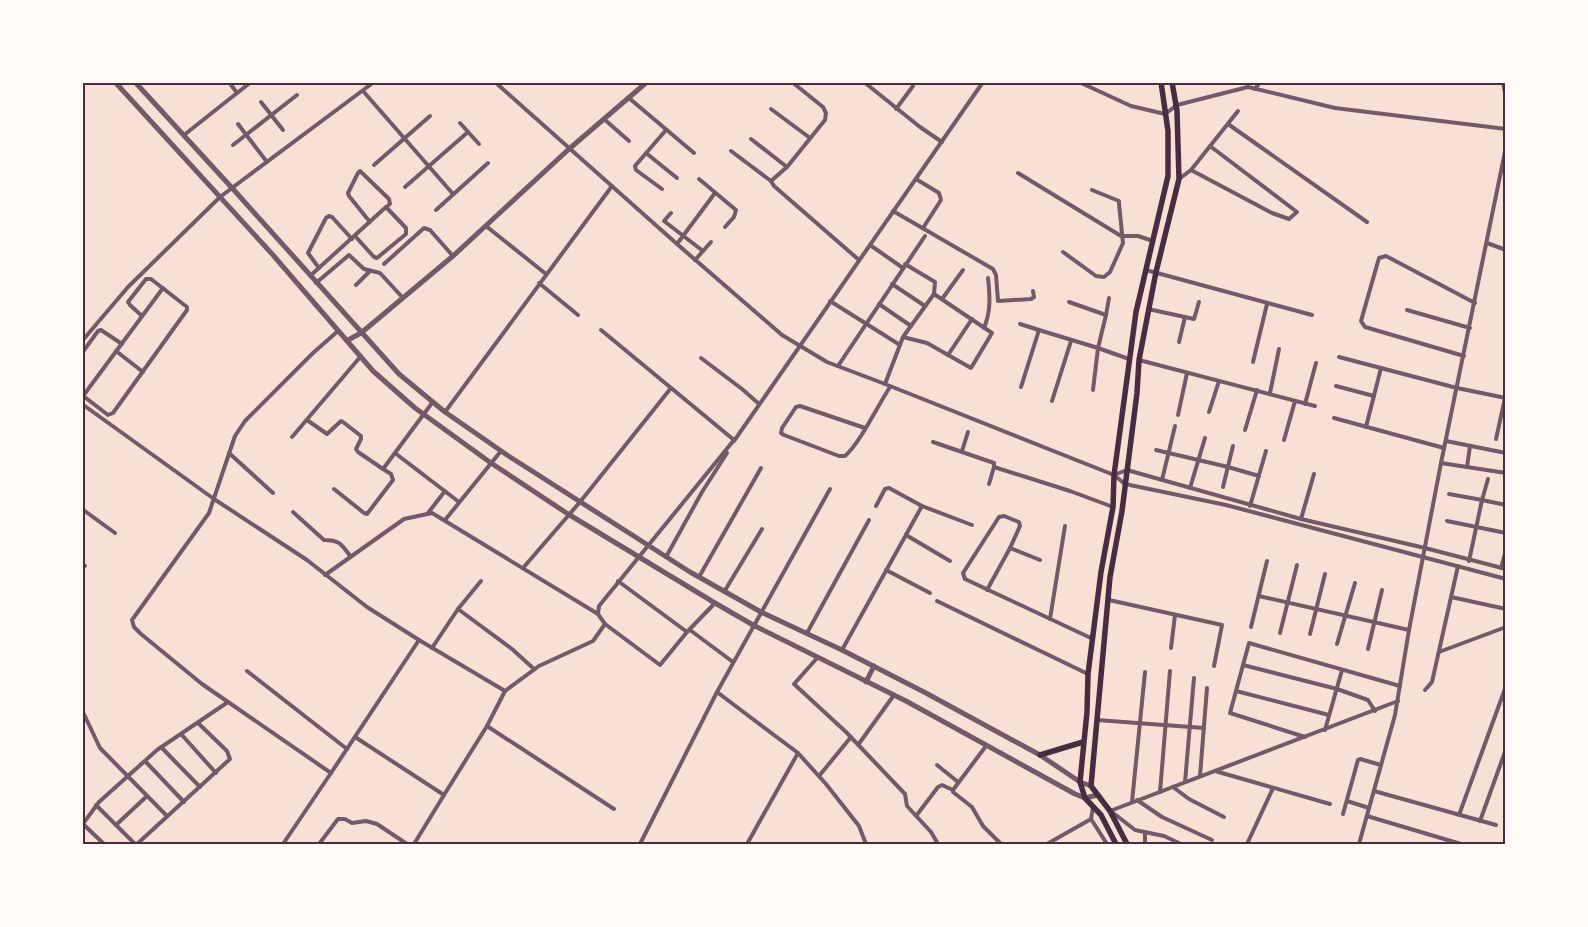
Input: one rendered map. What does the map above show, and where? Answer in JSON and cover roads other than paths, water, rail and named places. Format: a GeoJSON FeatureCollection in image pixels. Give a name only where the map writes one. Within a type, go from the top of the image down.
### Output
{"type":"FeatureCollection","features":[{"type":"Feature","properties":{"kind":"main road"},"geometry":{"type":"LineString","coordinates":[[1116,844],[1101,815],[1085,798],[1080,782],[1087,712],[1088,674],[1101,572],[1113,507],[1114,475],[1129,359],[1145,269],[1168,176],[1168,131],[1161,82]]}},
{"type":"Feature","properties":{"kind":"main road"},"geometry":{"type":"LineString","coordinates":[[1127,844],[1110,810],[1092,786],[1096,720],[1110,577],[1126,484],[1139,360],[1156,272],[1180,179],[1176,105],[1172,82]]}},
{"type":"Feature","properties":{"kind":"main road"},"geometry":{"type":"LineString","coordinates":[[1040,755],[1083,742]]}},
{"type":"Feature","properties":{"kind":"street"},"geometry":{"type":"LineString","coordinates":[[114,82],[220,197],[348,340],[373,371],[424,414],[491,463],[568,514],[754,625],[894,696],[1085,798],[1098,796]]}},
{"type":"Feature","properties":{"kind":"street"},"geometry":{"type":"LineString","coordinates":[[135,82],[233,188],[398,374],[432,403],[501,451],[724,592],[924,692],[1040,755],[1080,782],[1092,786]]}},
{"type":"Feature","properties":{"kind":"street"},"geometry":{"type":"LineString","coordinates":[[229,82],[237,93]]}},
{"type":"Feature","properties":{"kind":"street"},"geometry":{"type":"LineString","coordinates":[[184,136],[251,82]]}},
{"type":"Feature","properties":{"kind":"street"},"geometry":{"type":"LineString","coordinates":[[82,341],[128,287],[220,197],[374,82]]}},
{"type":"Feature","properties":{"kind":"street"},"geometry":{"type":"LineString","coordinates":[[495,82],[782,335],[827,362],[1114,475],[1126,484],[1226,505],[1506,579]]}},
{"type":"Feature","properties":{"kind":"street"},"geometry":{"type":"LineString","coordinates":[[348,340],[361,333],[453,256],[569,149],[647,82]]}},
{"type":"Feature","properties":{"kind":"street"},"geometry":{"type":"LineString","coordinates":[[770,181],[787,167],[825,120],[826,113],[823,107],[792,82]]}},
{"type":"Feature","properties":{"kind":"street"},"geometry":{"type":"LineString","coordinates":[[864,82],[896,109],[942,142]]}},
{"type":"Feature","properties":{"kind":"street"},"geometry":{"type":"LineString","coordinates":[[666,557],[702,492],[734,440],[983,82]]}},
{"type":"Feature","properties":{"kind":"street"},"geometry":{"type":"LineString","coordinates":[[1079,82],[1131,106],[1165,114],[1176,105],[1248,87],[1335,108],[1506,129]]}},
{"type":"Feature","properties":{"kind":"street"},"geometry":{"type":"LineString","coordinates":[[1255,89],[1260,82]]}},
{"type":"Feature","properties":{"kind":"street"},"geometry":{"type":"LineString","coordinates":[[1504,82],[1506,99]]}},
{"type":"Feature","properties":{"kind":"street"},"geometry":{"type":"LineString","coordinates":[[896,109],[913,86]]}},
{"type":"Feature","properties":{"kind":"street"},"geometry":{"type":"LineString","coordinates":[[363,91],[453,194]]}},
{"type":"Feature","properties":{"kind":"street"},"geometry":{"type":"LineString","coordinates":[[233,144],[297,95]]}},
{"type":"Feature","properties":{"kind":"street"},"geometry":{"type":"LineString","coordinates":[[629,98],[694,153]]}},
{"type":"Feature","properties":{"kind":"street"},"geometry":{"type":"LineString","coordinates":[[261,102],[283,130]]}},
{"type":"Feature","properties":{"kind":"street"},"geometry":{"type":"LineString","coordinates":[[771,110],[810,138]]}},
{"type":"Feature","properties":{"kind":"street"},"geometry":{"type":"LineString","coordinates":[[1180,179],[1191,170],[1238,111]]}},
{"type":"Feature","properties":{"kind":"street"},"geometry":{"type":"LineString","coordinates":[[374,165],[430,116]]}},
{"type":"Feature","properties":{"kind":"street"},"geometry":{"type":"LineString","coordinates":[[604,119],[629,140]]}},
{"type":"Feature","properties":{"kind":"street"},"geometry":{"type":"LineString","coordinates":[[460,123],[479,144]]}},
{"type":"Feature","properties":{"kind":"street"},"geometry":{"type":"LineString","coordinates":[[238,124],[267,162]]}},
{"type":"Feature","properties":{"kind":"street"},"geometry":{"type":"LineString","coordinates":[[1228,124],[1368,222]]}},
{"type":"Feature","properties":{"kind":"street"},"geometry":{"type":"LineString","coordinates":[[662,189],[636,170],[635,166],[666,130]]}},
{"type":"Feature","properties":{"kind":"street"},"geometry":{"type":"LineString","coordinates":[[405,187],[468,132]]}},
{"type":"Feature","properties":{"kind":"street"},"geometry":{"type":"LineString","coordinates":[[751,139],[787,167]]}},
{"type":"Feature","properties":{"kind":"street"},"geometry":{"type":"LineString","coordinates":[[1191,170],[1272,213],[1289,219],[1297,212],[1210,146]]}},
{"type":"Feature","properties":{"kind":"street"},"geometry":{"type":"LineString","coordinates":[[1359,844],[1398,701],[1409,630],[1441,463],[1506,147]]}},
{"type":"Feature","properties":{"kind":"street"},"geometry":{"type":"LineString","coordinates":[[731,151],[770,181],[859,260]]}},
{"type":"Feature","properties":{"kind":"street"},"geometry":{"type":"LineString","coordinates":[[646,153],[677,178]]}},
{"type":"Feature","properties":{"kind":"street"},"geometry":{"type":"LineString","coordinates":[[436,210],[488,163]]}},
{"type":"Feature","properties":{"kind":"street"},"geometry":{"type":"LineString","coordinates":[[310,276],[386,208],[390,204],[389,199],[360,171],[348,193],[370,222]]}},
{"type":"Feature","properties":{"kind":"street"},"geometry":{"type":"LineString","coordinates":[[1018,173],[1121,236],[1138,236],[1153,241]]}},
{"type":"Feature","properties":{"kind":"street"},"geometry":{"type":"LineString","coordinates":[[916,178],[941,196],[941,200],[923,228]]}},
{"type":"Feature","properties":{"kind":"street"},"geometry":{"type":"LineString","coordinates":[[699,179],[736,210],[734,217],[725,227]]}},
{"type":"Feature","properties":{"kind":"street"},"geometry":{"type":"LineString","coordinates":[[445,412],[612,186]]}},
{"type":"Feature","properties":{"kind":"street"},"geometry":{"type":"LineString","coordinates":[[1063,252],[1096,276],[1104,276],[1110,272],[1123,243],[1119,201],[1092,190]]}},
{"type":"Feature","properties":{"kind":"street"},"geometry":{"type":"LineString","coordinates":[[677,244],[715,193]]}},
{"type":"Feature","properties":{"kind":"street"},"geometry":{"type":"LineString","coordinates":[[319,268],[308,253],[326,218],[329,216],[332,216],[377,258],[406,234],[406,228],[386,208]]}},
{"type":"Feature","properties":{"kind":"street"},"geometry":{"type":"LineString","coordinates":[[893,211],[993,269],[996,275],[998,301],[1031,299],[1034,297],[1034,291]]}},
{"type":"Feature","properties":{"kind":"street"},"geometry":{"type":"LineString","coordinates":[[659,228],[671,213]]}},
{"type":"Feature","properties":{"kind":"street"},"geometry":{"type":"LineString","coordinates":[[664,221],[703,251]]}},
{"type":"Feature","properties":{"kind":"street"},"geometry":{"type":"LineString","coordinates":[[486,226],[546,274]]}},
{"type":"Feature","properties":{"kind":"street"},"geometry":{"type":"LineString","coordinates":[[384,264],[424,228],[430,230],[453,256]]}},
{"type":"Feature","properties":{"kind":"street"},"geometry":{"type":"LineString","coordinates":[[838,366],[925,236]]}},
{"type":"Feature","properties":{"kind":"street"},"geometry":{"type":"LineString","coordinates":[[695,260],[711,242]]}},
{"type":"Feature","properties":{"kind":"street"},"geometry":{"type":"LineString","coordinates":[[1487,243],[1506,250]]}},
{"type":"Feature","properties":{"kind":"street"},"geometry":{"type":"LineString","coordinates":[[870,245],[935,282],[934,294],[903,336],[885,384]]}},
{"type":"Feature","properties":{"kind":"street"},"geometry":{"type":"LineString","coordinates":[[316,283],[349,254],[364,270],[380,273],[403,298]]}},
{"type":"Feature","properties":{"kind":"street"},"geometry":{"type":"LineString","coordinates":[[1464,356],[1365,327],[1361,321],[1379,258],[1382,256],[1386,256],[1475,303]]}},
{"type":"Feature","properties":{"kind":"street"},"geometry":{"type":"LineString","coordinates":[[1145,269],[1312,315]]}},
{"type":"Feature","properties":{"kind":"street"},"geometry":{"type":"LineString","coordinates":[[942,299],[963,270]]}},
{"type":"Feature","properties":{"kind":"street"},"geometry":{"type":"LineString","coordinates":[[356,284],[370,271]]}},
{"type":"Feature","properties":{"kind":"street"},"geometry":{"type":"LineString","coordinates":[[984,328],[989,316],[988,278]]}},
{"type":"Feature","properties":{"kind":"street"},"geometry":{"type":"LineString","coordinates":[[142,316],[130,305],[129,300],[146,279],[151,279],[186,304],[187,310],[143,372],[111,414],[108,415],[83,396],[163,288]]}},
{"type":"Feature","properties":{"kind":"street"},"geometry":{"type":"LineString","coordinates":[[539,283],[578,315]]}},
{"type":"Feature","properties":{"kind":"street"},"geometry":{"type":"LineString","coordinates":[[892,284],[925,306]]}},
{"type":"Feature","properties":{"kind":"street"},"geometry":{"type":"LineString","coordinates":[[903,336],[927,343],[971,368],[992,333],[934,294]]}},
{"type":"Feature","properties":{"kind":"street"},"geometry":{"type":"LineString","coordinates":[[1093,390],[1098,348],[1109,298]]}},
{"type":"Feature","properties":{"kind":"street"},"geometry":{"type":"LineString","coordinates":[[830,301],[900,345]]}},
{"type":"Feature","properties":{"kind":"street"},"geometry":{"type":"LineString","coordinates":[[1069,302],[1106,315]]}},
{"type":"Feature","properties":{"kind":"street"},"geometry":{"type":"LineString","coordinates":[[1148,309],[1194,320],[1199,302]]}},
{"type":"Feature","properties":{"kind":"street"},"geometry":{"type":"LineString","coordinates":[[879,304],[911,326]]}},
{"type":"Feature","properties":{"kind":"street"},"geometry":{"type":"LineString","coordinates":[[1253,362],[1267,304]]}},
{"type":"Feature","properties":{"kind":"street"},"geometry":{"type":"LineString","coordinates":[[1407,310],[1470,328]]}},
{"type":"Feature","properties":{"kind":"street"},"geometry":{"type":"LineString","coordinates":[[1179,342],[1186,317]]}},
{"type":"Feature","properties":{"kind":"street"},"geometry":{"type":"LineString","coordinates":[[948,355],[972,319]]}},
{"type":"Feature","properties":{"kind":"street"},"geometry":{"type":"LineString","coordinates":[[1020,324],[1129,359]]}},
{"type":"Feature","properties":{"kind":"street"},"geometry":{"type":"LineString","coordinates":[[82,353],[98,331],[101,330],[122,344]]}},
{"type":"Feature","properties":{"kind":"street"},"geometry":{"type":"LineString","coordinates":[[601,330],[734,440]]}},
{"type":"Feature","properties":{"kind":"street"},"geometry":{"type":"LineString","coordinates":[[1021,387],[1039,330]]}},
{"type":"Feature","properties":{"kind":"street"},"geometry":{"type":"LineString","coordinates":[[331,773],[202,684],[140,634],[134,627],[132,620],[151,591],[209,513],[234,436],[246,421],[313,353],[338,331]]}},
{"type":"Feature","properties":{"kind":"street"},"geometry":{"type":"LineString","coordinates":[[1052,401],[1071,341]]}},
{"type":"Feature","properties":{"kind":"street"},"geometry":{"type":"LineString","coordinates":[[1270,393],[1279,349]]}},
{"type":"Feature","properties":{"kind":"street"},"geometry":{"type":"LineString","coordinates":[[116,351],[143,372]]}},
{"type":"Feature","properties":{"kind":"street"},"geometry":{"type":"LineString","coordinates":[[292,437],[361,356]]}},
{"type":"Feature","properties":{"kind":"street"},"geometry":{"type":"LineString","coordinates":[[1339,357],[1457,388],[1505,398],[1496,439]]}},
{"type":"Feature","properties":{"kind":"street"},"geometry":{"type":"LineString","coordinates":[[701,358],[759,404]]}},
{"type":"Feature","properties":{"kind":"street"},"geometry":{"type":"LineString","coordinates":[[1139,360],[1315,406]]}},
{"type":"Feature","properties":{"kind":"street"},"geometry":{"type":"LineString","coordinates":[[1305,404],[1316,363]]}},
{"type":"Feature","properties":{"kind":"street"},"geometry":{"type":"LineString","coordinates":[[1366,427],[1381,368]]}},
{"type":"Feature","properties":{"kind":"street"},"geometry":{"type":"LineString","coordinates":[[1178,415],[1187,373]]}},
{"type":"Feature","properties":{"kind":"street"},"geometry":{"type":"LineString","coordinates":[[1209,412],[1219,381]]}},
{"type":"Feature","properties":{"kind":"street"},"geometry":{"type":"LineString","coordinates":[[1336,386],[1374,396]]}},
{"type":"Feature","properties":{"kind":"street"},"geometry":{"type":"LineString","coordinates":[[864,428],[800,406],[796,407],[782,428],[782,432],[784,435],[839,456],[845,456],[850,451],[890,387]]}},
{"type":"Feature","properties":{"kind":"street"},"geometry":{"type":"LineString","coordinates":[[523,568],[580,502],[671,388]]}},
{"type":"Feature","properties":{"kind":"street"},"geometry":{"type":"LineString","coordinates":[[1245,430],[1256,390]]}},
{"type":"Feature","properties":{"kind":"street"},"geometry":{"type":"LineString","coordinates":[[1284,440],[1295,401]]}},
{"type":"Feature","properties":{"kind":"street"},"geometry":{"type":"LineString","coordinates":[[383,469],[432,403]]}},
{"type":"Feature","properties":{"kind":"street"},"geometry":{"type":"LineString","coordinates":[[82,404],[214,498],[307,560],[367,607],[505,691]]}},
{"type":"Feature","properties":{"kind":"street"},"geometry":{"type":"LineString","coordinates":[[1334,418],[1444,448]]}},
{"type":"Feature","properties":{"kind":"street"},"geometry":{"type":"LineString","coordinates":[[307,420],[327,434],[338,423],[343,422],[360,436],[361,439],[356,449],[358,452],[391,474],[393,480],[367,514],[334,489]]}},
{"type":"Feature","properties":{"kind":"street"},"geometry":{"type":"LineString","coordinates":[[1162,480],[1175,426]]}},
{"type":"Feature","properties":{"kind":"street"},"geometry":{"type":"LineString","coordinates":[[962,452],[968,432]]}},
{"type":"Feature","properties":{"kind":"street"},"geometry":{"type":"LineString","coordinates":[[1190,488],[1205,438]]}},
{"type":"Feature","properties":{"kind":"street"},"geometry":{"type":"LineString","coordinates":[[598,614],[599,606],[618,581],[734,440]]}},
{"type":"Feature","properties":{"kind":"street"},"geometry":{"type":"LineString","coordinates":[[1446,441],[1506,453]]}},
{"type":"Feature","properties":{"kind":"street"},"geometry":{"type":"LineString","coordinates":[[933,442],[994,463],[989,484]]}},
{"type":"Feature","properties":{"kind":"street"},"geometry":{"type":"LineString","coordinates":[[1223,487],[1233,446]]}},
{"type":"Feature","properties":{"kind":"street"},"geometry":{"type":"LineString","coordinates":[[1467,467],[1470,446]]}},
{"type":"Feature","properties":{"kind":"street"},"geometry":{"type":"LineString","coordinates":[[1156,450],[1259,476]]}},
{"type":"Feature","properties":{"kind":"street"},"geometry":{"type":"LineString","coordinates":[[445,520],[501,451]]}},
{"type":"Feature","properties":{"kind":"street"},"geometry":{"type":"LineString","coordinates":[[1250,506],[1266,451]]}},
{"type":"Feature","properties":{"kind":"street"},"geometry":{"type":"LineString","coordinates":[[229,453],[273,493]]}},
{"type":"Feature","properties":{"kind":"street"},"geometry":{"type":"LineString","coordinates":[[395,453],[459,502]]}},
{"type":"Feature","properties":{"kind":"street"},"geometry":{"type":"LineString","coordinates":[[1441,463],[1506,473]]}},
{"type":"Feature","properties":{"kind":"street"},"geometry":{"type":"LineString","coordinates":[[994,467],[1113,507]]}},
{"type":"Feature","properties":{"kind":"street"},"geometry":{"type":"LineString","coordinates":[[699,577],[761,468]]}},
{"type":"Feature","properties":{"kind":"street"},"geometry":{"type":"LineString","coordinates":[[1114,475],[1127,470],[1250,506],[1425,548],[1503,569],[1506,550]]}},
{"type":"Feature","properties":{"kind":"street"},"geometry":{"type":"LineString","coordinates":[[1301,519],[1314,474]]}},
{"type":"Feature","properties":{"kind":"street"},"geometry":{"type":"LineString","coordinates":[[1469,561],[1488,480]]}},
{"type":"Feature","properties":{"kind":"street"},"geometry":{"type":"LineString","coordinates":[[876,506],[885,489],[889,488],[922,506],[972,525]]}},
{"type":"Feature","properties":{"kind":"street"},"geometry":{"type":"LineString","coordinates":[[640,844],[733,662],[830,489]]}},
{"type":"Feature","properties":{"kind":"street"},"geometry":{"type":"LineString","coordinates":[[427,514],[445,491]]}},
{"type":"Feature","properties":{"kind":"street"},"geometry":{"type":"LineString","coordinates":[[1450,494],[1506,505]]}},
{"type":"Feature","properties":{"kind":"street"},"geometry":{"type":"LineString","coordinates":[[842,650],[922,506]]}},
{"type":"Feature","properties":{"kind":"street"},"geometry":{"type":"LineString","coordinates":[[82,509],[115,533]]}},
{"type":"Feature","properties":{"kind":"street"},"geometry":{"type":"LineString","coordinates":[[293,512],[324,540],[335,540],[341,543],[351,557]]}},
{"type":"Feature","properties":{"kind":"street"},"geometry":{"type":"LineString","coordinates":[[326,574],[404,519],[432,513],[598,614],[606,624],[660,665],[688,631],[715,603]]}},
{"type":"Feature","properties":{"kind":"street"},"geometry":{"type":"LineString","coordinates":[[987,590],[1020,526],[1019,522],[1004,516],[999,517],[963,573],[965,578],[987,590],[1093,639]]}},
{"type":"Feature","properties":{"kind":"street"},"geometry":{"type":"LineString","coordinates":[[807,633],[869,520]]}},
{"type":"Feature","properties":{"kind":"street"},"geometry":{"type":"LineString","coordinates":[[1447,521],[1506,533]]}},
{"type":"Feature","properties":{"kind":"street"},"geometry":{"type":"LineString","coordinates":[[1050,619],[1065,526]]}},
{"type":"Feature","properties":{"kind":"street"},"geometry":{"type":"LineString","coordinates":[[724,592],[762,529]]}},
{"type":"Feature","properties":{"kind":"street"},"geometry":{"type":"LineString","coordinates":[[906,535],[950,561]]}},
{"type":"Feature","properties":{"kind":"street"},"geometry":{"type":"LineString","coordinates":[[1010,548],[1040,560]]}},
{"type":"Feature","properties":{"kind":"street"},"geometry":{"type":"LineString","coordinates":[[1251,626],[1267,561]]}},
{"type":"Feature","properties":{"kind":"street"},"geometry":{"type":"LineString","coordinates":[[1280,633],[1297,565]]}},
{"type":"Feature","properties":{"kind":"street"},"geometry":{"type":"LineString","coordinates":[[1425,690],[1432,682],[1458,566]]}},
{"type":"Feature","properties":{"kind":"street"},"geometry":{"type":"LineString","coordinates":[[886,570],[930,593]]}},
{"type":"Feature","properties":{"kind":"street"},"geometry":{"type":"LineString","coordinates":[[1310,634],[1325,574]]}},
{"type":"Feature","properties":{"kind":"street"},"geometry":{"type":"LineString","coordinates":[[432,648],[458,609],[481,581]]}},
{"type":"Feature","properties":{"kind":"street"},"geometry":{"type":"LineString","coordinates":[[618,581],[733,662]]}},
{"type":"Feature","properties":{"kind":"street"},"geometry":{"type":"LineString","coordinates":[[1337,644],[1355,583]]}},
{"type":"Feature","properties":{"kind":"street"},"geometry":{"type":"LineString","coordinates":[[1368,649],[1382,590]]}},
{"type":"Feature","properties":{"kind":"street"},"geometry":{"type":"LineString","coordinates":[[1259,596],[1409,630]]}},
{"type":"Feature","properties":{"kind":"street"},"geometry":{"type":"LineString","coordinates":[[1452,597],[1506,610]]}},
{"type":"Feature","properties":{"kind":"street"},"geometry":{"type":"LineString","coordinates":[[1109,600],[1222,625],[1214,666]]}},
{"type":"Feature","properties":{"kind":"street"},"geometry":{"type":"LineString","coordinates":[[937,601],[1088,674]]}},
{"type":"Feature","properties":{"kind":"street"},"geometry":{"type":"LineString","coordinates":[[458,609],[512,649],[534,670]]}},
{"type":"Feature","properties":{"kind":"street"},"geometry":{"type":"LineString","coordinates":[[1171,648],[1175,616]]}},
{"type":"Feature","properties":{"kind":"street"},"geometry":{"type":"LineString","coordinates":[[414,844],[487,726],[505,691],[539,666],[593,641],[606,624]]}},
{"type":"Feature","properties":{"kind":"street"},"geometry":{"type":"LineString","coordinates":[[1439,652],[1506,627]]}},
{"type":"Feature","properties":{"kind":"street"},"geometry":{"type":"LineString","coordinates":[[283,844],[419,640]]}},
{"type":"Feature","properties":{"kind":"street"},"geometry":{"type":"LineString","coordinates":[[1305,737],[1230,713],[1249,643],[1400,686]]}},
{"type":"Feature","properties":{"kind":"street"},"geometry":{"type":"LineString","coordinates":[[818,657],[794,684],[851,737],[905,794],[906,806],[931,832],[938,844]]}},
{"type":"Feature","properties":{"kind":"street"},"geometry":{"type":"LineString","coordinates":[[1243,664],[1336,689],[1368,700],[1375,711]]}},
{"type":"Feature","properties":{"kind":"street"},"geometry":{"type":"LineString","coordinates":[[866,682],[874,666]]}},
{"type":"Feature","properties":{"kind":"street"},"geometry":{"type":"LineString","coordinates":[[1325,730],[1342,670]]}},
{"type":"Feature","properties":{"kind":"street"},"geometry":{"type":"LineString","coordinates":[[247,671],[347,749]]}},
{"type":"Feature","properties":{"kind":"street"},"geometry":{"type":"LineString","coordinates":[[1160,792],[1170,671]]}},
{"type":"Feature","properties":{"kind":"street"},"geometry":{"type":"LineString","coordinates":[[1135,801],[1139,723],[1145,672]]}},
{"type":"Feature","properties":{"kind":"street"},"geometry":{"type":"LineString","coordinates":[[1185,782],[1194,678]]}},
{"type":"Feature","properties":{"kind":"street"},"geometry":{"type":"LineString","coordinates":[[1459,815],[1506,686]]}},
{"type":"Feature","properties":{"kind":"street"},"geometry":{"type":"LineString","coordinates":[[1200,776],[1207,688]]}},
{"type":"Feature","properties":{"kind":"street"},"geometry":{"type":"LineString","coordinates":[[1236,691],[1329,716]]}},
{"type":"Feature","properties":{"kind":"street"},"geometry":{"type":"LineString","coordinates":[[717,692],[798,753],[820,776],[859,826],[866,844]]}},
{"type":"Feature","properties":{"kind":"street"},"geometry":{"type":"LineString","coordinates":[[858,745],[894,696]]}},
{"type":"Feature","properties":{"kind":"street"},"geometry":{"type":"LineString","coordinates":[[1110,810],[1398,701]]}},
{"type":"Feature","properties":{"kind":"street"},"geometry":{"type":"LineString","coordinates":[[104,844],[83,824],[96,805],[161,747],[228,702]]}},
{"type":"Feature","properties":{"kind":"street"},"geometry":{"type":"LineString","coordinates":[[82,710],[100,748],[167,816]]}},
{"type":"Feature","properties":{"kind":"street"},"geometry":{"type":"LineString","coordinates":[[1096,720],[1204,728]]}},
{"type":"Feature","properties":{"kind":"street"},"geometry":{"type":"LineString","coordinates":[[96,805],[136,844],[230,759],[198,723]]}},
{"type":"Feature","properties":{"kind":"street"},"geometry":{"type":"LineString","coordinates":[[487,726],[614,809]]}},
{"type":"Feature","properties":{"kind":"street"},"geometry":{"type":"LineString","coordinates":[[181,734],[216,773]]}},
{"type":"Feature","properties":{"kind":"street"},"geometry":{"type":"LineString","coordinates":[[355,737],[444,795]]}},
{"type":"Feature","properties":{"kind":"street"},"geometry":{"type":"LineString","coordinates":[[820,776],[851,737]]}},
{"type":"Feature","properties":{"kind":"street"},"geometry":{"type":"LineString","coordinates":[[953,790],[986,746]]}},
{"type":"Feature","properties":{"kind":"street"},"geometry":{"type":"LineString","coordinates":[[161,747],[200,787]]}},
{"type":"Feature","properties":{"kind":"street"},"geometry":{"type":"LineString","coordinates":[[1480,821],[1506,749]]}},
{"type":"Feature","properties":{"kind":"street"},"geometry":{"type":"LineString","coordinates":[[747,844],[798,753]]}},
{"type":"Feature","properties":{"kind":"street"},"geometry":{"type":"LineString","coordinates":[[1343,814],[1358,760],[1381,765]]}},
{"type":"Feature","properties":{"kind":"street"},"geometry":{"type":"LineString","coordinates":[[145,761],[184,802]]}},
{"type":"Feature","properties":{"kind":"street"},"geometry":{"type":"LineString","coordinates":[[937,765],[958,782]]}},
{"type":"Feature","properties":{"kind":"street"},"geometry":{"type":"LineString","coordinates":[[1215,771],[1330,804]]}},
{"type":"Feature","properties":{"kind":"street"},"geometry":{"type":"LineString","coordinates":[[916,816],[942,785],[953,790],[972,807],[983,826],[1001,844]]}},
{"type":"Feature","properties":{"kind":"street"},"geometry":{"type":"LineString","coordinates":[[1173,787],[1189,799],[1224,817]]}},
{"type":"Feature","properties":{"kind":"street"},"geometry":{"type":"LineString","coordinates":[[1247,844],[1273,788]]}},
{"type":"Feature","properties":{"kind":"street"},"geometry":{"type":"LineString","coordinates":[[1374,791],[1496,825]]}},
{"type":"Feature","properties":{"kind":"street"},"geometry":{"type":"LineString","coordinates":[[116,825],[147,796]]}},
{"type":"Feature","properties":{"kind":"street"},"geometry":{"type":"LineString","coordinates":[[1135,801],[1162,817],[1212,840]]}},
{"type":"Feature","properties":{"kind":"street"},"geometry":{"type":"LineString","coordinates":[[1348,801],[1369,808]]}},
{"type":"Feature","properties":{"kind":"street"},"geometry":{"type":"LineString","coordinates":[[1047,844],[1091,819],[1094,807]]}},
{"type":"Feature","properties":{"kind":"street"},"geometry":{"type":"LineString","coordinates":[[1110,810],[1135,830],[1164,836],[1181,844]]}},
{"type":"Feature","properties":{"kind":"street"},"geometry":{"type":"LineString","coordinates":[[1367,816],[1461,844]]}},
{"type":"Feature","properties":{"kind":"street"},"geometry":{"type":"LineString","coordinates":[[318,844],[338,819],[346,819],[352,823],[366,822],[377,824],[407,844]]}},
{"type":"Feature","properties":{"kind":"street"},"geometry":{"type":"LineString","coordinates":[[1091,819],[1107,844]]}},
{"type":"Feature","properties":{"kind":"street"},"geometry":{"type":"LineString","coordinates":[[1145,833],[1145,844]]}}]}
